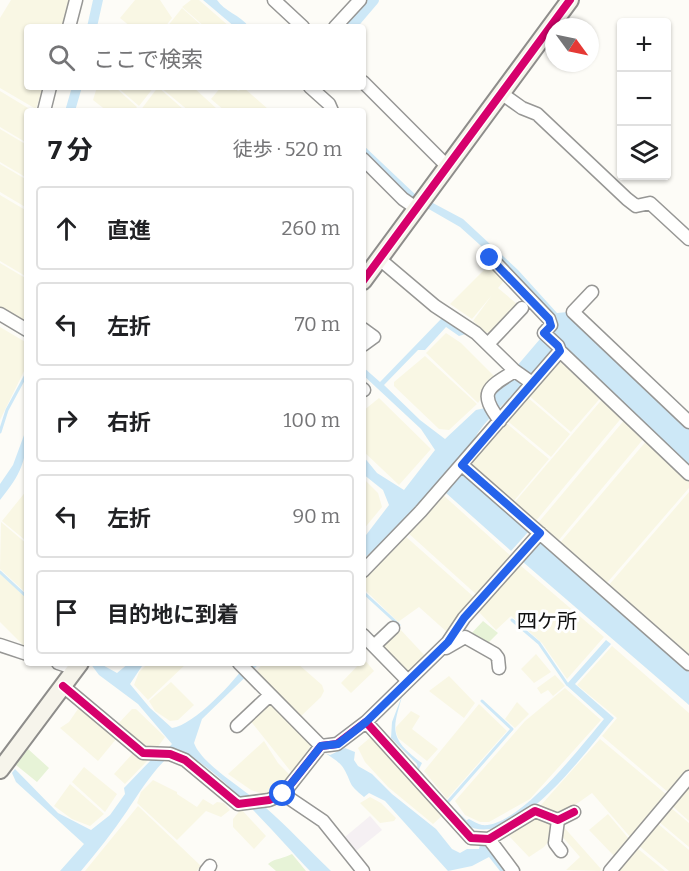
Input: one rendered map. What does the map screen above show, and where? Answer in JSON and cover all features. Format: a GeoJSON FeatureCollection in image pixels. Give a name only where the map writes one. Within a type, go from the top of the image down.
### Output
{"type":"FeatureCollection","features":[{"type":"Feature","properties":{"kind":"street"},"geometry":{"type":"LineString","coordinates":[[70,24],[76,0]]}},
{"type":"Feature","properties":{"kind":"street"},"geometry":{"type":"LineString","coordinates":[[274,0],[300,24]]}},
{"type":"Feature","properties":{"kind":"street"},"geometry":{"type":"LineString","coordinates":[[338,24],[360,0]]}},
{"type":"Feature","properties":{"kind":"street"},"geometry":{"type":"LineString","coordinates":[[366,277],[570,0]]}},
{"type":"Feature","properties":{"kind":"street"},"geometry":{"type":"LineString","coordinates":[[366,85],[447,166]]}},
{"type":"Feature","properties":{"kind":"street"},"geometry":{"type":"LineString","coordinates":[[45,108],[49,90]]}},
{"type":"Feature","properties":{"kind":"street"},"geometry":{"type":"LineString","coordinates":[[313,90],[331,108]]}},
{"type":"Feature","properties":{"kind":"street"},"geometry":{"type":"LineString","coordinates":[[501,93],[522,108],[537,114],[636,206],[650,203],[689,239]]}},
{"type":"Feature","properties":{"kind":"street"},"geometry":{"type":"LineString","coordinates":[[366,162],[403,199],[416,208]]}},
{"type":"Feature","properties":{"kind":"street"},"geometry":{"type":"LineString","coordinates":[[490,258],[549,319],[551,326],[544,333],[558,346],[560,351],[689,474]]}},
{"type":"Feature","properties":{"kind":"street"},"geometry":{"type":"LineString","coordinates":[[383,262],[435,306],[476,333],[515,371],[532,383]]}},
{"type":"Feature","properties":{"kind":"street"},"geometry":{"type":"LineString","coordinates":[[592,292],[573,312],[689,422]]}},
{"type":"Feature","properties":{"kind":"street"},"geometry":{"type":"LineString","coordinates":[[488,344],[522,308]]}},
{"type":"Feature","properties":{"kind":"street"},"geometry":{"type":"LineString","coordinates":[[0,314],[24,328]]}},
{"type":"Feature","properties":{"kind":"street"},"geometry":{"type":"LineString","coordinates":[[366,331],[374,337],[366,343]]}},
{"type":"Feature","properties":{"kind":"street"},"geometry":{"type":"LineString","coordinates":[[366,567],[421,511],[560,351]]}},
{"type":"Feature","properties":{"kind":"street"},"geometry":{"type":"LineString","coordinates":[[500,421],[486,403],[486,398],[494,384],[515,371]]}},
{"type":"Feature","properties":{"kind":"street"},"geometry":{"type":"LineString","coordinates":[[462,465],[689,664]]}},
{"type":"Feature","properties":{"kind":"street"},"geometry":{"type":"LineString","coordinates":[[63,686],[143,753],[170,754],[185,760],[238,804],[269,800],[283,794],[321,746],[338,744],[366,722],[439,651],[540,533]]}},
{"type":"Feature","properties":{"kind":"street"},"geometry":{"type":"LineString","coordinates":[[375,645],[393,628]]}},
{"type":"Feature","properties":{"kind":"street"},"geometry":{"type":"LineString","coordinates":[[439,651],[465,637],[495,654],[499,668]]}},
{"type":"Feature","properties":{"kind":"street"},"geometry":{"type":"LineString","coordinates":[[366,638],[408,681]]}},
{"type":"Feature","properties":{"kind":"street"},"geometry":{"type":"LineString","coordinates":[[0,645],[24,653]]}},
{"type":"Feature","properties":{"kind":"street"},"geometry":{"type":"LineString","coordinates":[[0,770],[78,666]]}},
{"type":"Feature","properties":{"kind":"street"},"geometry":{"type":"LineString","coordinates":[[242,666],[321,746]]}},
{"type":"Feature","properties":{"kind":"street"},"geometry":{"type":"LineString","coordinates":[[237,726],[270,694]]}},
{"type":"Feature","properties":{"kind":"street"},"geometry":{"type":"LineString","coordinates":[[366,722],[471,838],[489,839],[535,811],[542,811],[558,820]]}},
{"type":"Feature","properties":{"kind":"street"},"geometry":{"type":"LineString","coordinates":[[610,871],[689,777]]}},
{"type":"Feature","properties":{"kind":"street"},"geometry":{"type":"LineString","coordinates":[[283,794],[324,821],[363,871]]}},
{"type":"Feature","properties":{"kind":"street"},"geometry":{"type":"LineString","coordinates":[[558,820],[573,812]]}},
{"type":"Feature","properties":{"kind":"street"},"geometry":{"type":"LineString","coordinates":[[558,820],[555,843],[561,851]]}},
{"type":"Feature","properties":{"kind":"street"},"geometry":{"type":"LineString","coordinates":[[489,839],[513,871]]}},
{"type":"Feature","properties":{"kind":"shaded area"},"geometry":{"type":"Polygon","coordinates":[[[11,0],[70,0],[64,24],[24,24],[24,90],[42,90],[36,108],[0,88],[0,18],[11,0]]]}},
{"type":"Feature","properties":{"kind":"shaded area"},"geometry":{"type":"Polygon","coordinates":[[[135,0],[160,0],[172,18],[167,24],[127,24],[120,18],[135,0]]]}},
{"type":"Feature","properties":{"kind":"shaded area"},"geometry":{"type":"Polygon","coordinates":[[[191,0],[199,0],[227,24],[202,24],[182,7],[191,0]]]}},
{"type":"Feature","properties":{"kind":"shaded area"},"geometry":{"type":"Polygon","coordinates":[[[182,8],[200,24],[169,24],[182,8]]]}},
{"type":"Feature","properties":{"kind":"shaded area"},"geometry":{"type":"Polygon","coordinates":[[[96,90],[118,90],[137,107],[103,108],[93,100],[96,90]]]}},
{"type":"Feature","properties":{"kind":"shaded area"},"geometry":{"type":"Polygon","coordinates":[[[120,90],[152,90],[139,106],[120,90]]]}},
{"type":"Feature","properties":{"kind":"shaded area"},"geometry":{"type":"Polygon","coordinates":[[[156,90],[161,90],[182,108],[142,108],[156,90]]]}},
{"type":"Feature","properties":{"kind":"shaded area"},"geometry":{"type":"Polygon","coordinates":[[[164,90],[196,90],[216,108],[185,108],[164,90]]]}},
{"type":"Feature","properties":{"kind":"shaded area"},"geometry":{"type":"Polygon","coordinates":[[[218,90],[246,90],[267,108],[222,108],[211,99],[218,90]]]}},
{"type":"Feature","properties":{"kind":"shaded area"},"geometry":{"type":"Polygon","coordinates":[[[0,91],[28,108],[24,108],[24,141],[0,127],[0,91]]]}},
{"type":"Feature","properties":{"kind":"shaded area"},"geometry":{"type":"Polygon","coordinates":[[[0,129],[24,143],[24,176],[0,162],[0,129]]]}},
{"type":"Feature","properties":{"kind":"shaded area"},"geometry":{"type":"Polygon","coordinates":[[[0,164],[24,178],[24,206],[0,192],[0,164]]]}},
{"type":"Feature","properties":{"kind":"shaded area"},"geometry":{"type":"Polygon","coordinates":[[[0,195],[24,209],[24,275],[0,261],[0,195]]]}},
{"type":"Feature","properties":{"kind":"shaded area"},"geometry":{"type":"Polygon","coordinates":[[[492,262],[507,277],[498,288],[517,304],[494,331],[486,333],[473,321],[492,295],[472,319],[450,304],[492,262]]]}},
{"type":"Feature","properties":{"kind":"shaded area"},"geometry":{"type":"Polygon","coordinates":[[[0,263],[24,277],[24,321],[0,307],[0,263]]]}},
{"type":"Feature","properties":{"kind":"shaded area"},"geometry":{"type":"Polygon","coordinates":[[[0,327],[24,341],[24,371],[0,420],[0,327]]]}},
{"type":"Feature","properties":{"kind":"shaded area"},"geometry":{"type":"Polygon","coordinates":[[[446,333],[461,343],[495,377],[478,403],[426,353],[446,333]]]}},
{"type":"Feature","properties":{"kind":"shaded area"},"geometry":{"type":"Polygon","coordinates":[[[425,356],[477,404],[449,430],[439,429],[394,386],[394,382],[425,356]]]}},
{"type":"Feature","properties":{"kind":"shaded area"},"geometry":{"type":"Polygon","coordinates":[[[559,356],[603,395],[571,432],[527,394],[559,356]]]}},
{"type":"Feature","properties":{"kind":"shaded area"},"geometry":{"type":"Polygon","coordinates":[[[526,396],[570,434],[551,457],[505,419],[526,396]]]}},
{"type":"Feature","properties":{"kind":"shaded area"},"geometry":{"type":"Polygon","coordinates":[[[604,397],[623,416],[535,522],[514,503],[604,397]]]}},
{"type":"Feature","properties":{"kind":"shaded area"},"geometry":{"type":"Polygon","coordinates":[[[379,398],[431,449],[399,485],[366,454],[366,409],[379,398]]]}},
{"type":"Feature","properties":{"kind":"shaded area"},"geometry":{"type":"Polygon","coordinates":[[[626,418],[645,437],[558,541],[538,523],[626,418]]]}},
{"type":"Feature","properties":{"kind":"shaded area"},"geometry":{"type":"Polygon","coordinates":[[[504,421],[549,459],[513,502],[469,464],[504,421]]]}},
{"type":"Feature","properties":{"kind":"shaded area"},"geometry":{"type":"Polygon","coordinates":[[[648,439],[689,481],[689,488],[606,584],[559,544],[648,439]]]}},
{"type":"Feature","properties":{"kind":"shaded area"},"geometry":{"type":"Polygon","coordinates":[[[366,481],[378,493],[382,507],[366,526],[366,481]]]}},
{"type":"Feature","properties":{"kind":"shaded area"},"geometry":{"type":"Polygon","coordinates":[[[689,492],[689,656],[608,586],[689,492]]]}},
{"type":"Feature","properties":{"kind":"shaded area"},"geometry":{"type":"Polygon","coordinates":[[[24,494],[24,539],[2,521],[24,494]]]}},
{"type":"Feature","properties":{"kind":"shaded area"},"geometry":{"type":"Polygon","coordinates":[[[442,494],[512,557],[478,596],[407,532],[442,494]]]}},
{"type":"Feature","properties":{"kind":"shaded area"},"geometry":{"type":"Polygon","coordinates":[[[1,522],[24,541],[24,591],[0,569],[1,522]]]}},
{"type":"Feature","properties":{"kind":"shaded area"},"geometry":{"type":"Polygon","coordinates":[[[404,535],[475,598],[448,633],[419,607],[398,622],[366,591],[366,573],[404,535]]]}},
{"type":"Feature","properties":{"kind":"shaded area"},"geometry":{"type":"Polygon","coordinates":[[[520,565],[604,637],[567,679],[542,643],[511,616],[496,630],[478,611],[520,565]]]}},
{"type":"Feature","properties":{"kind":"shaded area"},"geometry":{"type":"Polygon","coordinates":[[[0,573],[24,595],[24,646],[0,622],[0,573]]]}},
{"type":"Feature","properties":{"kind":"shaded area"},"geometry":{"type":"Polygon","coordinates":[[[399,628],[427,658],[408,678],[378,645],[399,628]]]}},
{"type":"Feature","properties":{"kind":"shaded area"},"geometry":{"type":"Polygon","coordinates":[[[612,646],[689,713],[689,769],[669,793],[602,736],[617,718],[577,685],[612,646]]]}},
{"type":"Feature","properties":{"kind":"shaded area"},"geometry":{"type":"Polygon","coordinates":[[[536,654],[551,672],[534,683],[521,669],[536,654]]]}},
{"type":"Feature","properties":{"kind":"shaded area"},"geometry":{"type":"Polygon","coordinates":[[[366,661],[374,671],[351,693],[341,683],[357,666],[366,666],[366,661]]]}},
{"type":"Feature","properties":{"kind":"shaded area"},"geometry":{"type":"Polygon","coordinates":[[[145,666],[184,666],[148,700],[134,685],[139,672],[145,666]]]}},
{"type":"Feature","properties":{"kind":"shaded area"},"geometry":{"type":"Polygon","coordinates":[[[261,666],[300,666],[322,685],[324,691],[321,697],[299,718],[255,673],[261,666]]]}},
{"type":"Feature","properties":{"kind":"shaded area"},"geometry":{"type":"Polygon","coordinates":[[[555,675],[565,686],[553,696],[548,690],[541,694],[537,688],[555,675]]]}},
{"type":"Feature","properties":{"kind":"shaded area"},"geometry":{"type":"Polygon","coordinates":[[[449,676],[475,703],[464,718],[429,691],[449,676]]]}},
{"type":"Feature","properties":{"kind":"shaded area"},"geometry":{"type":"Polygon","coordinates":[[[171,682],[194,705],[178,720],[170,721],[155,711],[149,701],[171,682]]]}},
{"type":"Feature","properties":{"kind":"shaded area"},"geometry":{"type":"Polygon","coordinates":[[[565,688],[601,720],[530,799],[489,822],[480,822],[465,815],[455,801],[525,721],[565,688]]]}},
{"type":"Feature","properties":{"kind":"shaded area"},"geometry":{"type":"Polygon","coordinates":[[[269,700],[312,744],[292,773],[249,719],[269,700]]]}},
{"type":"Feature","properties":{"kind":"shaded area"},"geometry":{"type":"Polygon","coordinates":[[[517,702],[529,714],[515,728],[505,719],[517,702]]]}},
{"type":"Feature","properties":{"kind":"shaded area"},"geometry":{"type":"Polygon","coordinates":[[[479,704],[507,731],[447,799],[424,771],[479,704]]]}},
{"type":"Feature","properties":{"kind":"shaded area"},"geometry":{"type":"Polygon","coordinates":[[[80,706],[117,738],[98,761],[60,728],[69,722],[80,706]]]}},
{"type":"Feature","properties":{"kind":"shaded area"},"geometry":{"type":"Polygon","coordinates":[[[132,709],[136,709],[165,737],[157,748],[143,749],[116,726],[132,709]]]}},
{"type":"Feature","properties":{"kind":"shaded area"},"geometry":{"type":"Polygon","coordinates":[[[411,711],[420,716],[412,729],[438,749],[427,761],[398,738],[396,732],[396,727],[411,711]]]}},
{"type":"Feature","properties":{"kind":"shaded area"},"geometry":{"type":"Polygon","coordinates":[[[372,736],[444,814],[433,824],[388,787],[365,762],[358,748],[372,736]]]}},
{"type":"Feature","properties":{"kind":"shaded area"},"geometry":{"type":"Polygon","coordinates":[[[600,739],[667,795],[631,838],[592,793],[561,815],[541,805],[600,739]]]}},
{"type":"Feature","properties":{"kind":"shaded area"},"geometry":{"type":"Polygon","coordinates":[[[264,741],[278,763],[290,775],[282,785],[266,795],[251,790],[228,774],[264,741]]]}},
{"type":"Feature","properties":{"kind":"shaded area"},"geometry":{"type":"Polygon","coordinates":[[[134,752],[150,758],[125,784],[114,774],[134,752]]]}},
{"type":"Feature","properties":{"kind":"shaded area"},"geometry":{"type":"Polygon","coordinates":[[[84,767],[117,794],[105,812],[72,782],[84,767]]]}},
{"type":"Feature","properties":{"kind":"shaded area"},"geometry":{"type":"Polygon","coordinates":[[[153,780],[177,792],[197,807],[203,799],[213,805],[217,802],[224,803],[230,810],[221,817],[206,811],[177,840],[137,803],[141,792],[153,780]]]}},
{"type":"Feature","properties":{"kind":"shaded area"},"geometry":{"type":"Polygon","coordinates":[[[70,784],[104,814],[90,826],[72,819],[54,806],[70,784]]]}},
{"type":"Feature","properties":{"kind":"shaded area"},"geometry":{"type":"Polygon","coordinates":[[[689,784],[689,821],[671,805],[689,784]]]}},
{"type":"Feature","properties":{"kind":"shaded area"},"geometry":{"type":"Polygon","coordinates":[[[370,797],[381,803],[396,818],[394,821],[380,823],[360,803],[370,797]]]}},
{"type":"Feature","properties":{"kind":"shaded area"},"geometry":{"type":"Polygon","coordinates":[[[138,806],[201,866],[197,871],[85,871],[138,806]]]}},
{"type":"Feature","properties":{"kind":"shaded area"},"geometry":{"type":"Polygon","coordinates":[[[670,807],[689,823],[689,847],[658,821],[670,807]]]}},
{"type":"Feature","properties":{"kind":"shaded area"},"geometry":{"type":"Polygon","coordinates":[[[241,809],[266,836],[254,849],[233,827],[233,819],[241,809]]]}},
{"type":"Feature","properties":{"kind":"shaded area"},"geometry":{"type":"Polygon","coordinates":[[[608,814],[629,839],[615,857],[589,830],[608,814]]]}},
{"type":"Feature","properties":{"kind":"shaded area"},"geometry":{"type":"Polygon","coordinates":[[[370,816],[382,830],[356,851],[345,837],[370,816]]]}},
{"type":"Feature","properties":{"kind":"shaded area"},"geometry":{"type":"Polygon","coordinates":[[[532,816],[555,824],[553,836],[544,847],[529,857],[507,834],[532,816]]]}},
{"type":"Feature","properties":{"kind":"shaded area"},"geometry":{"type":"Polygon","coordinates":[[[657,823],[689,850],[689,871],[669,871],[638,845],[657,823]]]}},
{"type":"Feature","properties":{"kind":"shaded area"},"geometry":{"type":"Polygon","coordinates":[[[562,825],[601,869],[600,871],[566,870],[580,857],[560,834],[562,825]]]}},
{"type":"Feature","properties":{"kind":"shaded area"},"geometry":{"type":"Polygon","coordinates":[[[637,848],[665,871],[617,871],[637,848]]]}},
{"type":"Feature","properties":{"kind":"green space"},"geometry":{"type":"Polygon","coordinates":[[[483,621],[498,633],[485,646],[469,636],[483,621]]]}},
{"type":"Feature","properties":{"kind":"green space"},"geometry":{"type":"Polygon","coordinates":[[[28,749],[49,768],[37,782],[16,765],[28,749]]]}},
{"type":"Feature","properties":{"kind":"green space"},"geometry":{"type":"Polygon","coordinates":[[[292,854],[306,871],[276,871],[268,864],[273,861],[292,854]]]}},
{"type":"Feature","properties":{"kind":"water"},"geometry":{"type":"Polygon","coordinates":[[[93,0],[103,0],[98,24],[88,24],[93,0]]]}},
{"type":"Feature","properties":{"kind":"water"},"geometry":{"type":"Polygon","coordinates":[[[203,0],[217,0],[246,24],[231,24],[203,0]]]}},
{"type":"Feature","properties":{"kind":"water"},"geometry":{"type":"Polygon","coordinates":[[[71,90],[81,90],[76,108],[66,108],[71,90]]]}},
{"type":"Feature","properties":{"kind":"water"},"geometry":{"type":"Polygon","coordinates":[[[366,148],[418,197],[414,203],[366,158],[366,148]]]}},
{"type":"Feature","properties":{"kind":"water"},"geometry":{"type":"Polygon","coordinates":[[[431,202],[463,219],[518,270],[557,313],[568,312],[689,428],[689,468],[551,337],[553,326],[499,262],[460,227],[427,208],[431,202]]]}},
{"type":"Feature","properties":{"kind":"water"},"geometry":{"type":"Polygon","coordinates":[[[442,318],[467,332],[459,336],[446,327],[425,350],[418,350],[384,385],[420,420],[445,439],[476,410],[485,408],[487,401],[540,339],[550,342],[548,345],[552,351],[532,374],[525,375],[524,383],[487,421],[474,442],[397,530],[366,556],[366,535],[389,505],[383,490],[366,476],[366,460],[377,473],[404,490],[435,450],[421,429],[366,378],[366,370],[380,382],[442,318]]]}},
{"type":"Feature","properties":{"kind":"water"},"geometry":{"type":"Polygon","coordinates":[[[24,435],[24,458],[21,467],[0,500],[0,484],[13,465],[24,435]]]}},
{"type":"Feature","properties":{"kind":"water"},"geometry":{"type":"Polygon","coordinates":[[[461,473],[464,473],[529,531],[511,551],[446,493],[461,473]]]}},
{"type":"Feature","properties":{"kind":"water"},"geometry":{"type":"Polygon","coordinates":[[[541,542],[689,672],[689,705],[523,562],[541,542]]]}},
{"type":"Feature","properties":{"kind":"water"},"geometry":{"type":"Polygon","coordinates":[[[606,640],[611,644],[575,684],[614,718],[568,773],[527,812],[506,824],[485,830],[466,825],[465,821],[469,819],[482,825],[497,823],[513,814],[548,783],[604,719],[566,685],[606,640]]]}},
{"type":"Feature","properties":{"kind":"water"},"geometry":{"type":"Polygon","coordinates":[[[92,666],[104,666],[117,673],[125,666],[142,666],[130,684],[150,708],[172,728],[181,725],[202,711],[233,681],[245,666],[257,666],[202,719],[194,743],[206,760],[282,822],[331,871],[310,871],[228,786],[193,758],[177,750],[155,771],[111,834],[81,871],[60,871],[84,844],[16,782],[12,773],[15,769],[58,813],[91,830],[110,815],[125,794],[124,788],[152,759],[157,761],[172,744],[138,704],[99,675],[92,666]]]}},
{"type":"Feature","properties":{"kind":"water"},"geometry":{"type":"Polygon","coordinates":[[[403,693],[395,724],[396,732],[403,746],[422,763],[418,771],[417,764],[391,738],[392,722],[403,693]]]}},
{"type":"Feature","properties":{"kind":"water"},"geometry":{"type":"Polygon","coordinates":[[[345,748],[355,752],[354,760],[358,766],[372,774],[392,794],[436,829],[452,849],[460,853],[467,849],[479,849],[480,844],[486,844],[506,871],[500,871],[489,857],[472,866],[448,871],[385,801],[369,793],[364,797],[353,786],[342,766],[325,753],[330,755],[345,748]]]}},
{"type":"Feature","properties":{"kind":"waterway"},"geometry":{"type":"LineString","coordinates":[[354,24],[374,0]]}},
{"type":"Feature","properties":{"kind":"waterway"},"geometry":{"type":"LineString","coordinates":[[11,327],[24,335]]}},
{"type":"Feature","properties":{"kind":"waterway"},"geometry":{"type":"LineString","coordinates":[[0,432],[7,410],[24,379]]}},
{"type":"Feature","properties":{"kind":"waterway"},"geometry":{"type":"LineString","coordinates":[[0,572],[24,594]]}},
{"type":"Feature","properties":{"kind":"waterway"},"geometry":{"type":"LineString","coordinates":[[366,595],[399,625]]}},
{"type":"Feature","properties":{"kind":"waterway"},"geometry":{"type":"LineString","coordinates":[[512,620],[539,643],[567,684]]}},
{"type":"Feature","properties":{"kind":"waterway"},"geometry":{"type":"LineString","coordinates":[[447,803],[512,729],[482,701]]}},
{"type":"Feature","properties":{"kind":"waterway"},"geometry":{"type":"LineString","coordinates":[[454,810],[465,821]]}},
{"type":"Feature","properties":{"kind":"cycle path"},"geometry":{"type":"LineString","coordinates":[[366,277],[570,0]]}},
{"type":"Feature","properties":{"kind":"cycle path"},"geometry":{"type":"LineString","coordinates":[[63,686],[143,753],[170,754],[185,760],[238,804],[269,800],[283,794],[321,746],[337,744],[366,722],[471,838],[489,839],[535,811],[558,820],[574,812]]}},
{"type":"Feature","properties":{"kind":"district","name":"四ケ所"},"geometry":{"type":"Point","coordinates":[547,621]}},
{"type":"Feature","properties":{"kind":"route"},"geometry":{"type":"LineString","coordinates":[[283,794],[321,746],[338,744],[366,722],[448,642],[464,618],[540,533],[462,465],[560,351],[558,346],[544,333],[551,326],[549,319],[490,258]]}}]}
